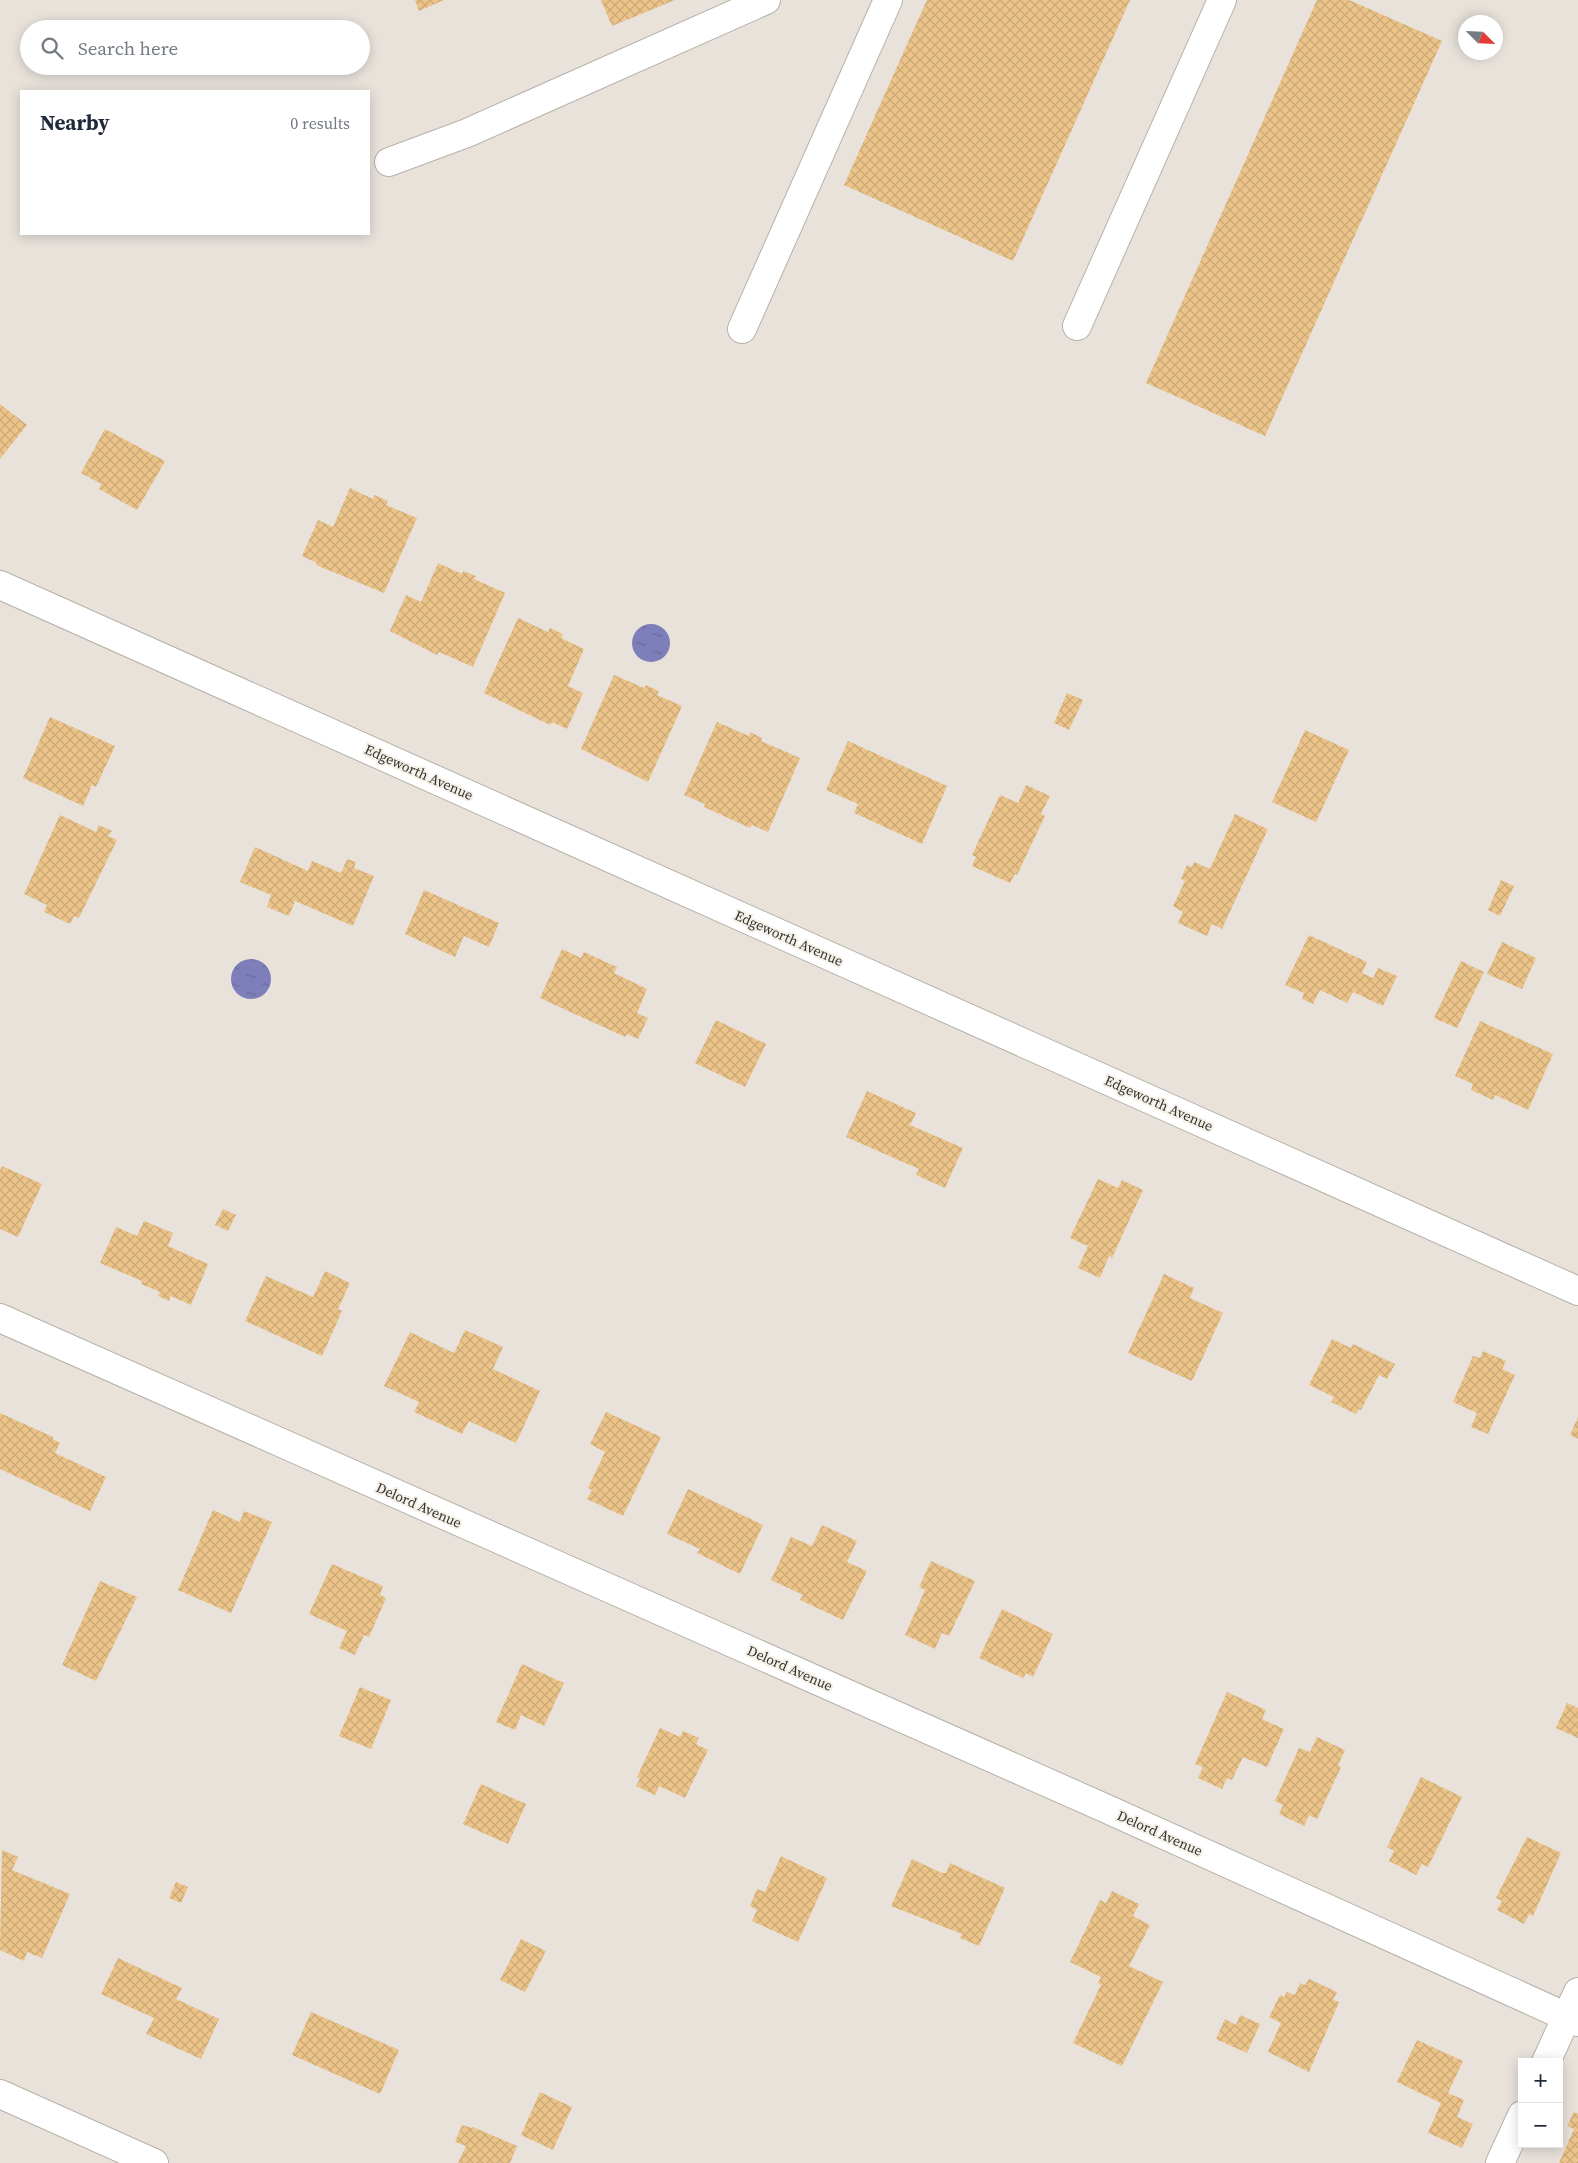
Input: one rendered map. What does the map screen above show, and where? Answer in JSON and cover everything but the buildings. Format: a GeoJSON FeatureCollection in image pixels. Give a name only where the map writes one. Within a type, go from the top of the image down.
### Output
{"type":"FeatureCollection","features":[{"type":"Feature","properties":{"kind":"street"},"geometry":{"type":"LineString","coordinates":[[388,162],[467,134],[766,0]]}},
{"type":"Feature","properties":{"kind":"street"},"geometry":{"type":"LineString","coordinates":[[742,329],[888,0]]}},
{"type":"Feature","properties":{"kind":"street"},"geometry":{"type":"LineString","coordinates":[[1077,326],[1222,0]]}},
{"type":"Feature","properties":{"kind":"street","name":"Edgeworth Avenue"},"geometry":{"type":"LineString","coordinates":[[0,584],[1578,1291]]}},
{"type":"Feature","properties":{"kind":"street","name":"Delord Avenue"},"geometry":{"type":"LineString","coordinates":[[0,1318],[1072,1794],[1572,2019]]}},
{"type":"Feature","properties":{"kind":"street"},"geometry":{"type":"LineString","coordinates":[[1548,2058],[1572,2019],[1578,1992]]}},
{"type":"Feature","properties":{"kind":"street"},"geometry":{"type":"LineString","coordinates":[[0,2094],[154,2163]]}},
{"type":"Feature","properties":{"kind":"street"},"geometry":{"type":"LineString","coordinates":[[1500,2163],[1518,2124]]}},
{"type":"Feature","properties":{"kind":"water"},"geometry":{"type":"Polygon","coordinates":[[[651,624],[665,629],[670,643],[665,657],[651,662],[637,657],[632,643],[637,629],[651,624]]]}},
{"type":"Feature","properties":{"kind":"water"},"geometry":{"type":"Polygon","coordinates":[[[255,959],[262,962],[268,968],[271,979],[270,987],[262,996],[255,999],[247,999],[240,996],[232,987],[231,975],[234,968],[243,960],[255,959]]]}}]}
